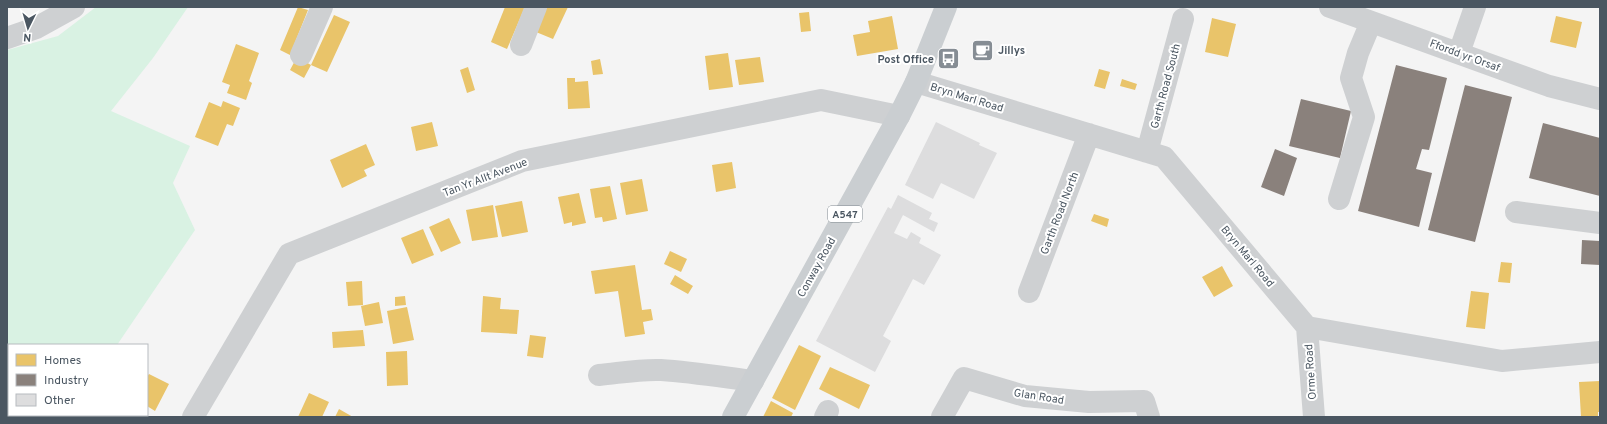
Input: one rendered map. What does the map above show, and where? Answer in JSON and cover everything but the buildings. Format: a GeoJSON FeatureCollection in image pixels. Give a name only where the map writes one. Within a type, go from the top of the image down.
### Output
{"type":"FeatureCollection","features":[{"type":"Feature","properties":{"kind":"main road","name":"Conway Road"},"geometry":{"type":"LineString","coordinates":[[733,417],[899,116],[916,82],[946,7]]}},
{"type":"Feature","properties":{"kind":"street"},"geometry":{"type":"LineString","coordinates":[[16,35],[40,7]]}},
{"type":"Feature","properties":{"kind":"street"},"geometry":{"type":"LineString","coordinates":[[16,35],[36,28],[74,7]]}},
{"type":"Feature","properties":{"kind":"street"},"geometry":{"type":"LineString","coordinates":[[301,55],[322,7]]}},
{"type":"Feature","properties":{"kind":"street"},"geometry":{"type":"LineString","coordinates":[[521,45],[536,7]]}},
{"type":"Feature","properties":{"kind":"street","name":"Ffordd yr Orsaf"},"geometry":{"type":"LineString","coordinates":[[1330,7],[1549,86],[1600,99]]}},
{"type":"Feature","properties":{"kind":"street"},"geometry":{"type":"LineString","coordinates":[[1459,53],[1475,7]]}},
{"type":"Feature","properties":{"kind":"street","name":"Garth Road South"},"geometry":{"type":"LineString","coordinates":[[1147,152],[1183,19]]}},
{"type":"Feature","properties":{"kind":"street"},"geometry":{"type":"LineString","coordinates":[[1339,199],[1364,117],[1351,78],[1358,53],[1371,22]]}},
{"type":"Feature","properties":{"kind":"street","name":"Bryn Marl Road"},"geometry":{"type":"LineString","coordinates":[[916,82],[1164,157],[1307,327]]}},
{"type":"Feature","properties":{"kind":"street","name":"Tan Yr Allt Avenue"},"geometry":{"type":"LineString","coordinates":[[193,417],[289,254],[522,161],[821,100],[899,116]]}},
{"type":"Feature","properties":{"kind":"street","name":"Garth Road North"},"geometry":{"type":"LineString","coordinates":[[1029,292],[1089,134]]}},
{"type":"Feature","properties":{"kind":"street"},"geometry":{"type":"LineString","coordinates":[[1516,212],[1600,223]]}},
{"type":"Feature","properties":{"kind":"street"},"geometry":{"type":"LineString","coordinates":[[1307,327],[1502,361],[1600,352]]}},
{"type":"Feature","properties":{"kind":"street","name":"Orme Road"},"geometry":{"type":"LineString","coordinates":[[1307,327],[1314,417]]}},
{"type":"Feature","properties":{"kind":"street"},"geometry":{"type":"LineString","coordinates":[[599,375],[660,370],[693,372],[753,381]]}},
{"type":"Feature","properties":{"kind":"street","name":"Glan Road"},"geometry":{"type":"LineString","coordinates":[[942,417],[964,378],[1025,396],[1089,402],[1144,401],[1149,417]]}},
{"type":"Feature","properties":{"kind":"green space"},"geometry":{"type":"Polygon","coordinates":[[[96,7],[188,7],[153,58],[111,111],[190,146],[173,183],[195,230],[118,344],[8,344],[8,416],[70,416],[7,417],[7,50],[58,36],[96,7]]]}},
{"type":"Feature","properties":{"kind":"place","name":"Jillys"},"geometry":{"type":"Point","coordinates":[982,50]}},
{"type":"Feature","properties":{"kind":"place","name":"Post Office"},"geometry":{"type":"Point","coordinates":[949,59]}}]}
